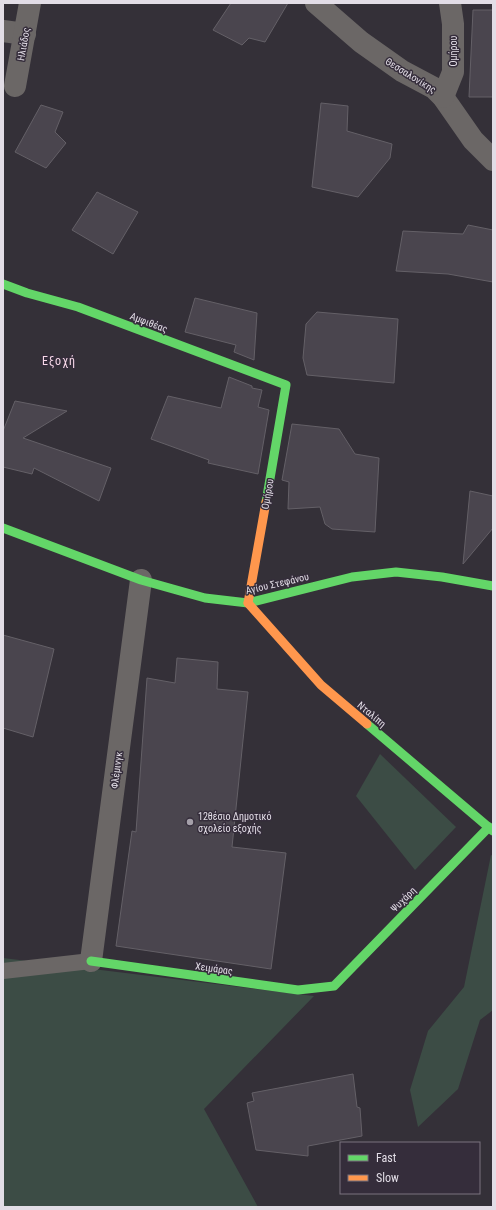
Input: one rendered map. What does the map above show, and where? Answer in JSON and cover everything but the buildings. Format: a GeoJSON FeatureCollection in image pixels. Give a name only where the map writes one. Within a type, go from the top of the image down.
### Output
{"type":"FeatureCollection","features":[{"type":"Feature","properties":{"kind":"street","name":"Ηλιάδος"},"geometry":{"type":"LineString","coordinates":[[16,86],[30,3]]}},
{"type":"Feature","properties":{"kind":"street","name":"Θεσσαλονίκης"},"geometry":{"type":"LineString","coordinates":[[316,3],[361,42],[402,71],[434,88],[443,97],[472,140],[493,160]]}},
{"type":"Feature","properties":{"kind":"street","name":"Ομήρου"},"geometry":{"type":"LineString","coordinates":[[443,97],[453,72],[453,24],[450,3]]}},
{"type":"Feature","properties":{"kind":"street"},"geometry":{"type":"LineString","coordinates":[[3,31],[25,34]]}},
{"type":"Feature","properties":{"kind":"street","name":"Αμφιθέας"},"geometry":{"type":"LineString","coordinates":[[3,284],[27,293],[78,307],[286,385]]}},
{"type":"Feature","properties":{"kind":"street","name":"Ομήρου"},"geometry":{"type":"LineString","coordinates":[[248,603],[286,385]]}},
{"type":"Feature","properties":{"kind":"street","name":"Αγίου Στεφάνου"},"geometry":{"type":"LineString","coordinates":[[3,528],[141,580],[205,598],[248,603],[352,577],[396,572],[442,577],[493,586]]}},
{"type":"Feature","properties":{"kind":"street","name":"Φλέμινγκ"},"geometry":{"type":"LineString","coordinates":[[91,961],[141,580]]}},
{"type":"Feature","properties":{"kind":"street","name":"Νταλίπη"},"geometry":{"type":"LineString","coordinates":[[248,603],[321,685],[491,829]]}},
{"type":"Feature","properties":{"kind":"street","name":"Ψυχάρη"},"geometry":{"type":"LineString","coordinates":[[334,986],[491,829]]}},
{"type":"Feature","properties":{"kind":"street","name":"Χειμάρας"},"geometry":{"type":"LineString","coordinates":[[91,961],[298,990],[334,986]]}},
{"type":"Feature","properties":{"kind":"lane"},"geometry":{"type":"LineString","coordinates":[[3,972],[91,961]]}},
{"type":"Feature","properties":{"kind":"green space"},"geometry":{"type":"Polygon","coordinates":[[[380,754],[456,827],[415,870],[356,796],[380,754]]]}},
{"type":"Feature","properties":{"kind":"green space"},"geometry":{"type":"Polygon","coordinates":[[[491,855],[493,856],[493,1010],[480,1020],[458,1089],[418,1127],[410,1090],[428,1031],[464,987],[491,855]]]}},
{"type":"Feature","properties":{"kind":"green space"},"geometry":{"type":"Polygon","coordinates":[[[3,958],[314,996],[204,1109],[258,1207],[3,1207],[3,958]]]}},
{"type":"Feature","properties":{"kind":"traffic: fast"},"geometry":{"type":"LineString","coordinates":[[3,284],[27,293],[78,307],[286,385],[266,502]]}},
{"type":"Feature","properties":{"kind":"traffic: fast"},"geometry":{"type":"LineString","coordinates":[[3,528],[141,580],[205,598],[248,603],[352,577],[396,572],[442,577],[493,586]]}},
{"type":"Feature","properties":{"kind":"traffic: fast"},"geometry":{"type":"LineString","coordinates":[[367,724],[493,831]]}},
{"type":"Feature","properties":{"kind":"traffic: fast"},"geometry":{"type":"LineString","coordinates":[[91,961],[298,990],[334,986],[489,827]]}},
{"type":"Feature","properties":{"kind":"traffic: slow"},"geometry":{"type":"LineString","coordinates":[[248,603],[266,502]]}},
{"type":"Feature","properties":{"kind":"traffic: slow"},"geometry":{"type":"LineString","coordinates":[[248,603],[321,685],[367,724]]}},
{"type":"Feature","properties":{"kind":"place","name":"12θέσιο Δημοτικό σχολείο εξοχής"},"geometry":{"type":"Point","coordinates":[190,822]}},
{"type":"Feature","properties":{"kind":"district","name":"Εξοχή"},"geometry":{"type":"Point","coordinates":[59,361]}}]}
